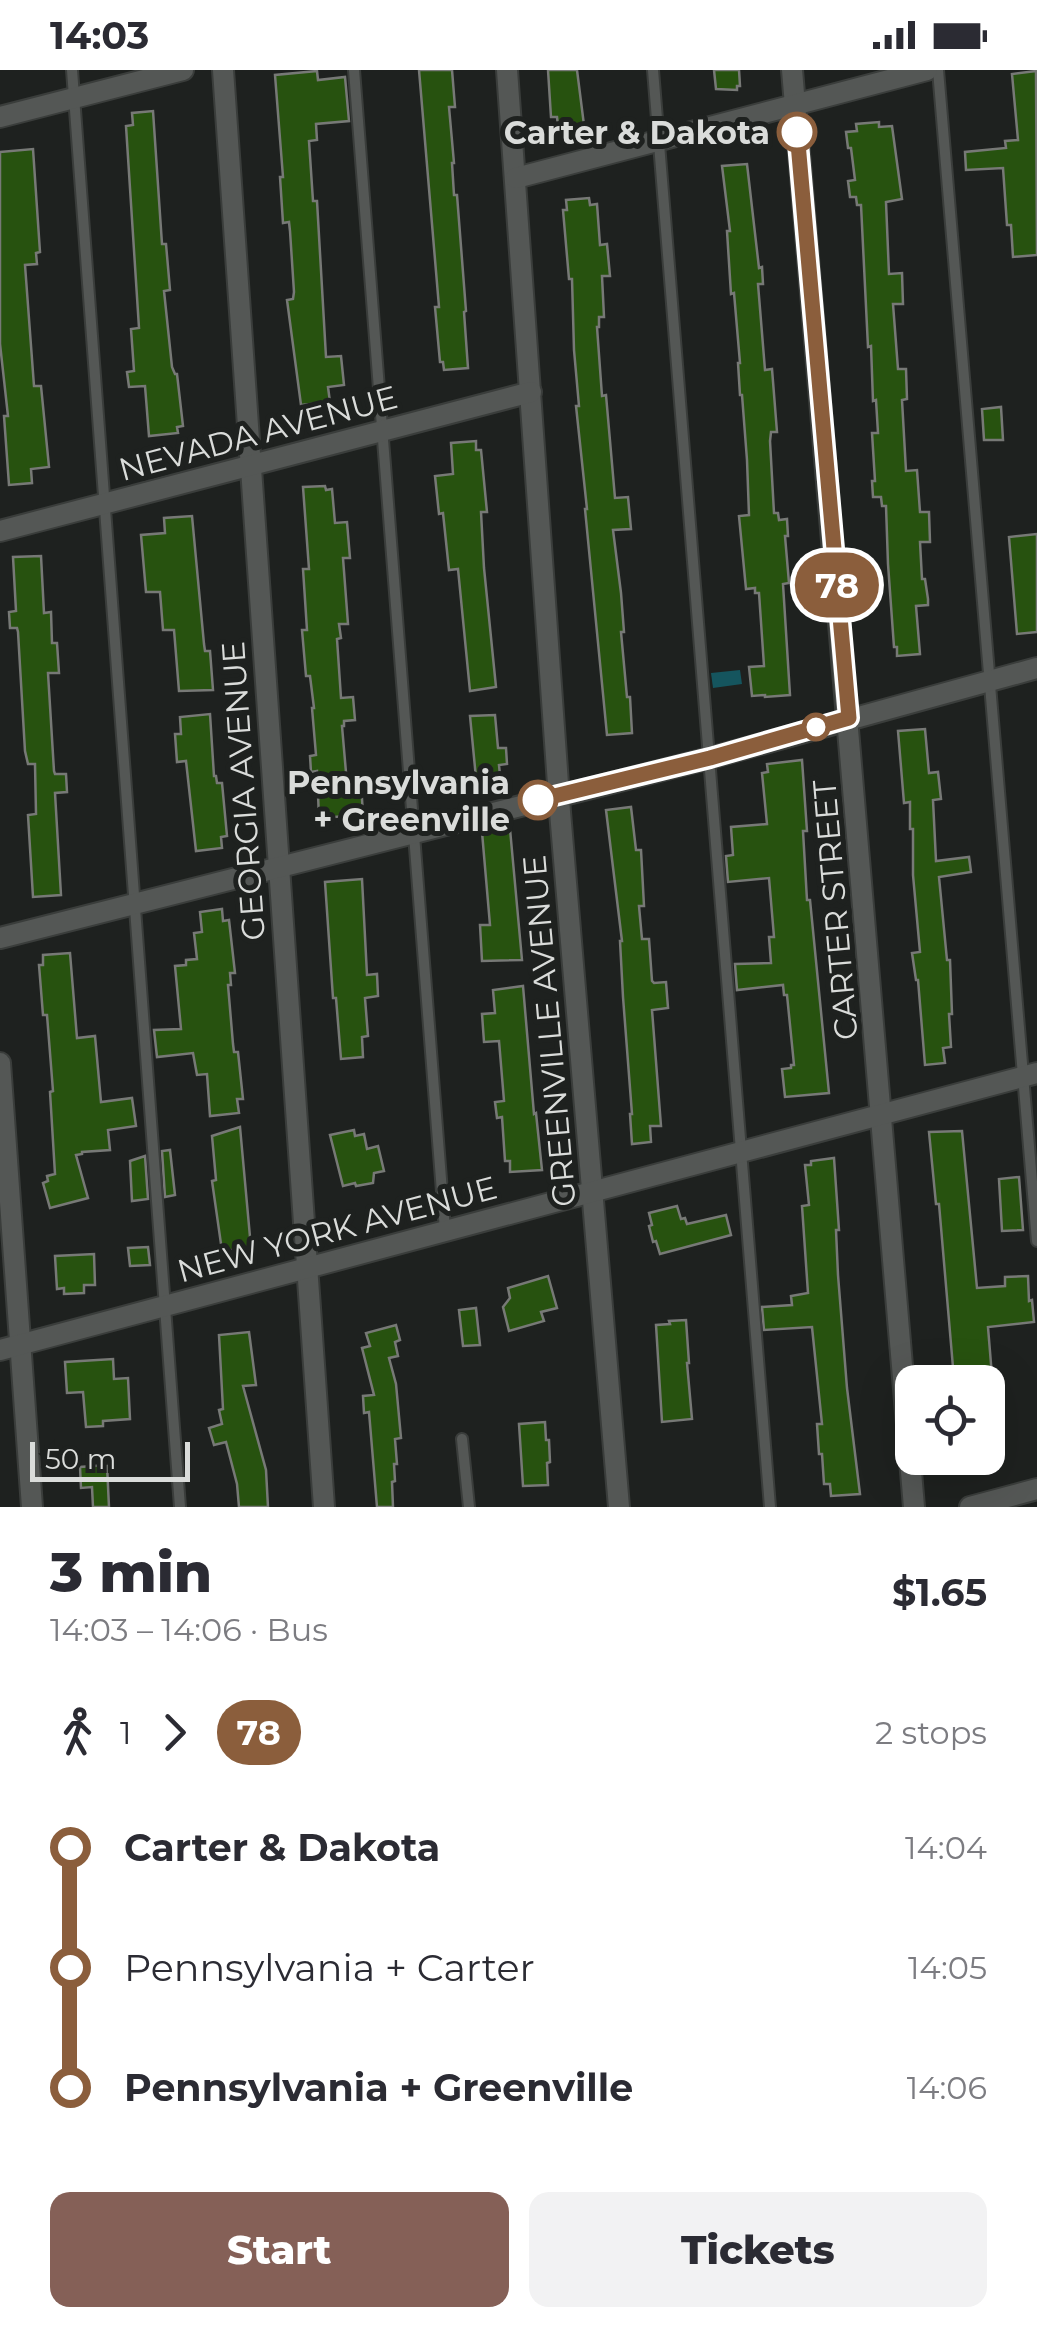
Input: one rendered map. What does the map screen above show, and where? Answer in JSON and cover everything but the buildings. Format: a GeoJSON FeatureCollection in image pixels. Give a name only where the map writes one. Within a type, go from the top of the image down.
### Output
{"type":"FeatureCollection","features":[{"type":"Feature","properties":{"kind":"street"},"geometry":{"type":"LineString","coordinates":[[0,117],[183,70]]}},
{"type":"Feature","properties":{"kind":"street","name":"GEORGIA AVENUE"},"geometry":{"type":"LineString","coordinates":[[222,70],[324,1507]]}},
{"type":"Feature","properties":{"kind":"street","name":"GREENVILLE AVENUE"},"geometry":{"type":"LineString","coordinates":[[507,70],[560,794],[619,1507]]}},
{"type":"Feature","properties":{"kind":"street","name":"CARTER STREET"},"geometry":{"type":"LineString","coordinates":[[792,70],[914,1507]]}},
{"type":"Feature","properties":{"kind":"street"},"geometry":{"type":"LineString","coordinates":[[516,178],[927,70]]}},
{"type":"Feature","properties":{"kind":"street","name":"NEVADA AVENUE"},"geometry":{"type":"LineString","coordinates":[[0,531],[532,392]]}},
{"type":"Feature","properties":{"kind":"street"},"geometry":{"type":"LineString","coordinates":[[0,938],[710,758],[1037,668]]}},
{"type":"Feature","properties":{"kind":"street"},"geometry":{"type":"LineString","coordinates":[[0,1063],[10,1347],[32,1507]]}},
{"type":"Feature","properties":{"kind":"street","name":"NEW YORK AVENUE"},"geometry":{"type":"LineString","coordinates":[[10,1347],[1030,1075]]}},
{"type":"Feature","properties":{"kind":"street"},"geometry":{"type":"LineString","coordinates":[[970,1507],[1037,1488]]}},
{"type":"Feature","properties":{"kind":"lane"},"geometry":{"type":"LineString","coordinates":[[72,70],[180,1507]]}},
{"type":"Feature","properties":{"kind":"lane"},"geometry":{"type":"LineString","coordinates":[[354,70],[446,1231]]}},
{"type":"Feature","properties":{"kind":"lane"},"geometry":{"type":"LineString","coordinates":[[653,70],[770,1507]]}},
{"type":"Feature","properties":{"kind":"lane"},"geometry":{"type":"LineString","coordinates":[[938,70],[990,681],[1030,1075],[1037,1241]]}},
{"type":"Feature","properties":{"kind":"lane"},"geometry":{"type":"LineString","coordinates":[[462,1439],[470,1507]]}},
{"type":"Feature","properties":{"kind":"water"},"geometry":{"type":"Polygon","coordinates":[[[740,670],[742,684],[713,688],[711,673],[740,670]]]}},
{"type":"Feature","properties":{"kind":"bus line","name":"78"},"geometry":{"type":"LineString","coordinates":[[538,800],[710,758],[849,718],[797,132]]}},
{"type":"Feature","properties":{"kind":"place","name":"Carter & Dakota"},"geometry":{"type":"Point","coordinates":[797,132]}},
{"type":"Feature","properties":{"kind":"place","name":"Pennsylvania + Greenville"},"geometry":{"type":"Point","coordinates":[538,800]}}]}
